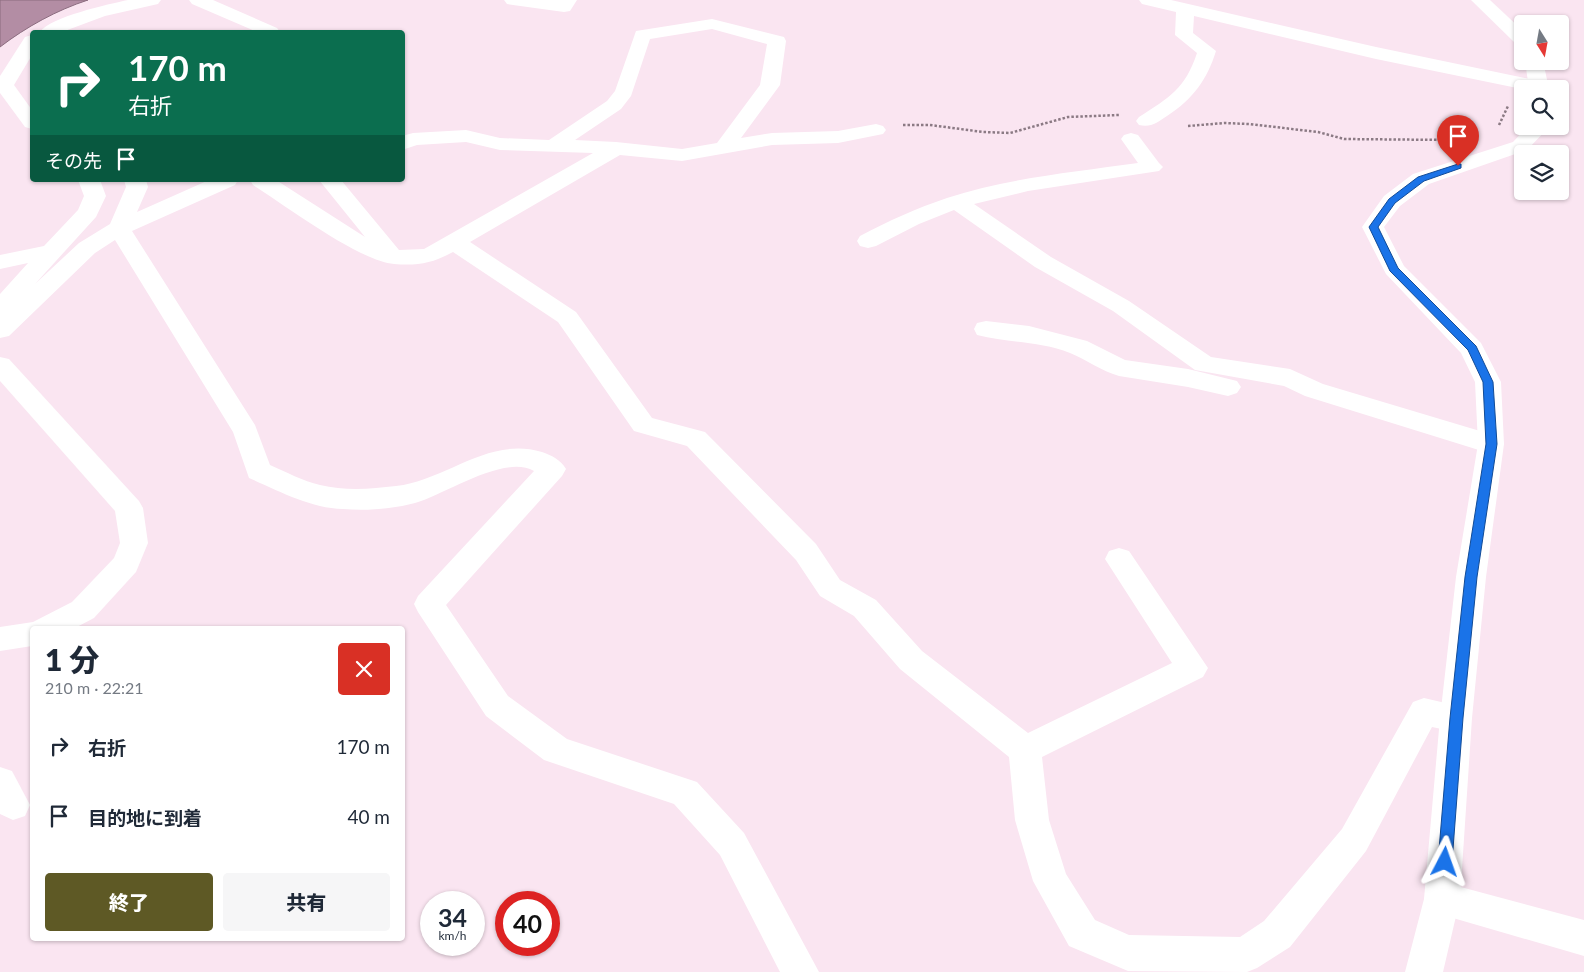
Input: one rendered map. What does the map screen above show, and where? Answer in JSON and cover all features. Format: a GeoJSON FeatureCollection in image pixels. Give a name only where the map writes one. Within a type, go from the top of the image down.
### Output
{"type":"FeatureCollection","features":[{"type":"Feature","properties":{"kind":"street"},"geometry":{"type":"LineString","coordinates":[[53,30],[67,23],[98,13],[152,0]]}},
{"type":"Feature","properties":{"kind":"street"},"geometry":{"type":"LineString","coordinates":[[198,0],[266,30]]}},
{"type":"Feature","properties":{"kind":"street"},"geometry":{"type":"LineString","coordinates":[[513,0],[564,7],[568,0]]}},
{"type":"Feature","properties":{"kind":"street"},"geometry":{"type":"LineString","coordinates":[[1148,0],[1376,54],[1514,82]]}},
{"type":"Feature","properties":{"kind":"street"},"geometry":{"type":"LineString","coordinates":[[1480,0],[1514,32]]}},
{"type":"Feature","properties":{"kind":"street"},"geometry":{"type":"LineString","coordinates":[[1146,121],[1185,95],[1202,70],[1207,51],[1184,35],[1186,8]]}},
{"type":"Feature","properties":{"kind":"street"},"geometry":{"type":"LineString","coordinates":[[555,145],[614,105],[624,92],[642,35],[712,24],[777,41],[770,85],[725,146]]}},
{"type":"Feature","properties":{"kind":"street"},"geometry":{"type":"LineString","coordinates":[[30,44],[2,85],[30,120]]}},
{"type":"Feature","properties":{"kind":"street"},"geometry":{"type":"LineString","coordinates":[[405,143],[414,139],[466,136],[500,144],[616,148],[682,155],[772,139],[838,137],[876,130]]}},
{"type":"Feature","properties":{"kind":"street"},"geometry":{"type":"LineString","coordinates":[[1424,972],[1442,899],[1456,718],[1471,577],[1491,444],[1488,382],[1472,349],[1394,269],[1373,227],[1392,201],[1421,179],[1520,146],[1531,135]]}},
{"type":"Feature","properties":{"kind":"street"},"geometry":{"type":"LineString","coordinates":[[868,241],[910,219],[957,202],[1006,189],[1152,168],[1131,139]]}},
{"type":"Feature","properties":{"kind":"street"},"geometry":{"type":"LineString","coordinates":[[264,182],[355,241],[393,257],[428,256],[586,167],[616,148]]}},
{"type":"Feature","properties":{"kind":"street"},"geometry":{"type":"LineString","coordinates":[[0,308],[88,212],[95,196],[90,182]]}},
{"type":"Feature","properties":{"kind":"street"},"geometry":{"type":"LineString","coordinates":[[119,228],[136,187],[135,182]]}},
{"type":"Feature","properties":{"kind":"street"},"geometry":{"type":"LineString","coordinates":[[0,330],[88,248],[119,228],[222,182]]}},
{"type":"Feature","properties":{"kind":"street"},"geometry":{"type":"LineString","coordinates":[[332,182],[393,257]]}},
{"type":"Feature","properties":{"kind":"street"},"geometry":{"type":"LineString","coordinates":[[957,202],[1043,262],[1121,306],[1204,364],[1290,378],[1314,390],[1491,444]]}},
{"type":"Feature","properties":{"kind":"street"},"geometry":{"type":"LineString","coordinates":[[119,228],[246,432],[259,471],[314,495],[355,500],[416,492],[494,460],[519,456],[543,461],[552,469],[429,604],[497,706],[556,750],[685,793],[732,844],[800,972]]}},
{"type":"Feature","properties":{"kind":"street"},"geometry":{"type":"LineString","coordinates":[[454,242],[567,317],[643,425],[696,439],[806,552],[830,588],[865,608],[911,660],[1025,750],[1032,820],[1050,881],[1082,934],[1128,953],[1244,955],[1277,934],[1354,840],[1424,712],[1456,718]]}},
{"type":"Feature","properties":{"kind":"street"},"geometry":{"type":"LineString","coordinates":[[0,262],[50,252]]}},
{"type":"Feature","properties":{"kind":"street"},"geometry":{"type":"LineString","coordinates":[[986,329],[1029,334],[1078,347],[1119,368],[1188,378],[1233,388],[1314,390]]}},
{"type":"Feature","properties":{"kind":"street"},"geometry":{"type":"LineString","coordinates":[[0,365],[129,508],[134,543],[126,564],[83,610],[51,626]]}},
{"type":"Feature","properties":{"kind":"street"},"geometry":{"type":"LineString","coordinates":[[1025,750],[1192,668],[1119,559]]}},
{"type":"Feature","properties":{"kind":"street"},"geometry":{"type":"LineString","coordinates":[[0,639],[30,634]]}},
{"type":"Feature","properties":{"kind":"street"},"geometry":{"type":"LineString","coordinates":[[1442,899],[1584,938]]}},
{"type":"Feature","properties":{"kind":"path"},"geometry":{"type":"LineString","coordinates":[[1498,128],[1514,95]]}},
{"type":"Feature","properties":{"kind":"path"},"geometry":{"type":"LineString","coordinates":[[876,130],[897,125],[918,124],[991,133],[1012,133],[1029,130],[1062,118],[1124,114],[1165,126],[1224,122],[1318,132],[1344,139],[1454,140]]}},
{"type":"Feature","properties":{"kind":"shaded area"},"geometry":{"type":"Polygon","coordinates":[[[0,0],[88,0],[42,20],[0,47],[0,0]]]}},
{"type":"Feature","properties":{"kind":"route"},"geometry":{"type":"LineString","coordinates":[[1445,862],[1456,718],[1471,577],[1491,444],[1488,382],[1472,349],[1394,269],[1373,227],[1392,201],[1421,179],[1458,166]]}}]}
